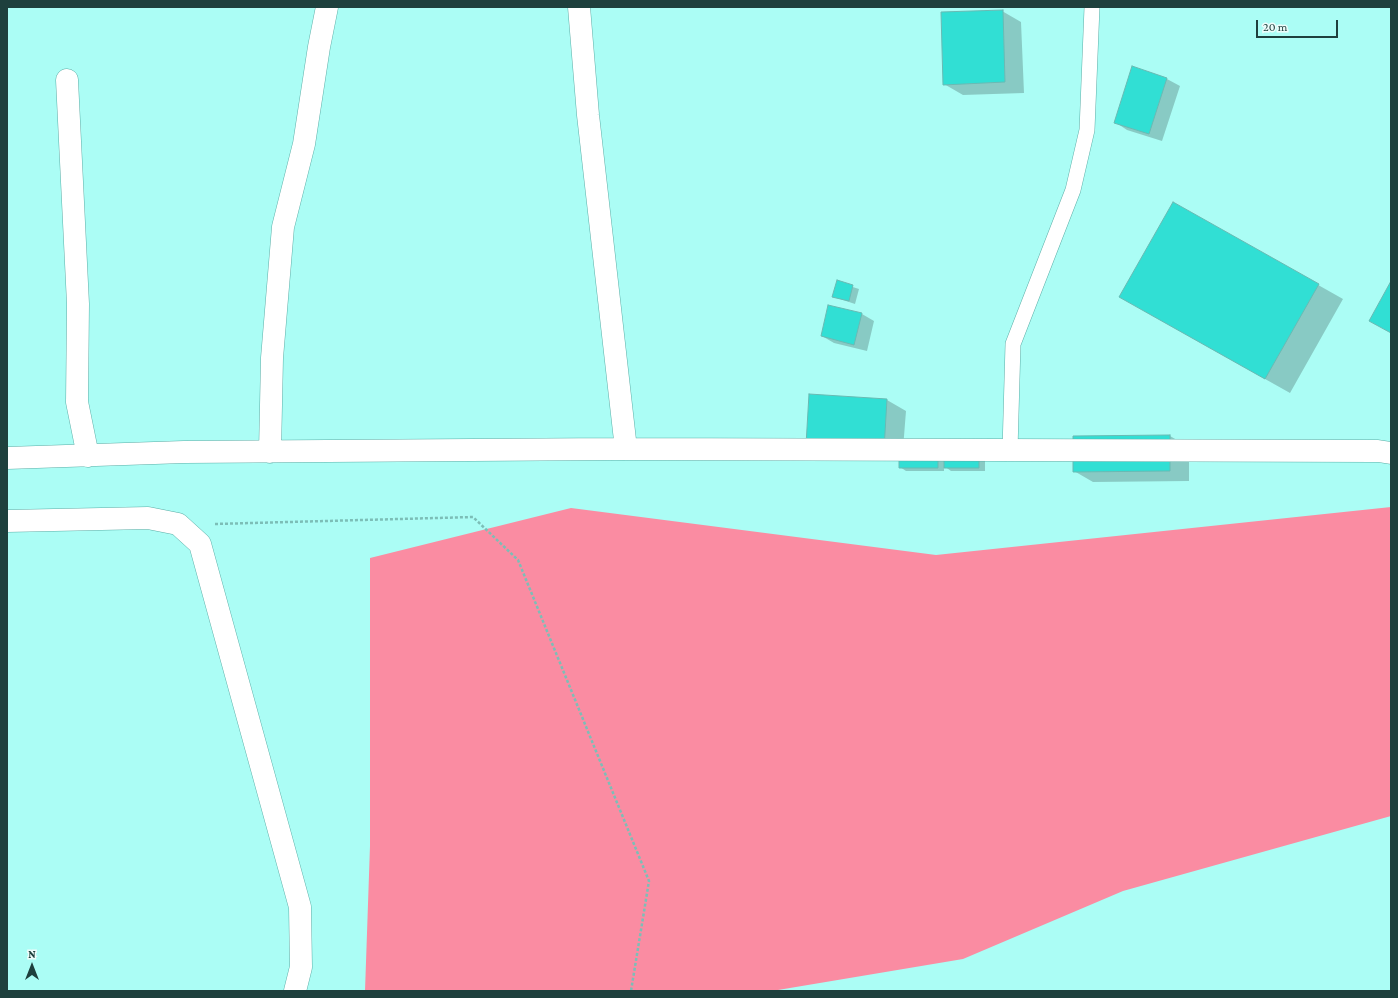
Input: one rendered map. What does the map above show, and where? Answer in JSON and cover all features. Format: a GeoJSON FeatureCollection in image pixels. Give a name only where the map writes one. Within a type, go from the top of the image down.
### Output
{"type":"FeatureCollection","features":[{"type":"Feature","properties":{"kind":"street"},"geometry":{"type":"LineString","coordinates":[[270,452],[272,358],[283,227],[304,144],[319,47],[327,7]]}},
{"type":"Feature","properties":{"kind":"street"},"geometry":{"type":"LineString","coordinates":[[579,7],[588,115],[626,448]]}},
{"type":"Feature","properties":{"kind":"street"},"geometry":{"type":"LineString","coordinates":[[67,80],[78,304],[77,402],[88,456]]}},
{"type":"Feature","properties":{"kind":"street"},"geometry":{"type":"LineString","coordinates":[[7,458],[184,452],[626,448],[1391,452]]}},
{"type":"Feature","properties":{"kind":"street"},"geometry":{"type":"LineString","coordinates":[[7,521],[148,518],[178,524],[200,544],[300,907],[301,967],[295,991]]}},
{"type":"Feature","properties":{"kind":"lane"},"geometry":{"type":"LineString","coordinates":[[1010,450],[1013,344],[1072,190],[1087,130],[1092,7]]}},
{"type":"Feature","properties":{"kind":"path"},"geometry":{"type":"LineString","coordinates":[[178,524],[473,517],[518,560],[649,881],[631,991]]}},
{"type":"Feature","properties":{"kind":"shaded area"},"geometry":{"type":"Polygon","coordinates":[[[1391,507],[1391,816],[1123,891],[963,959],[772,991],[365,991],[370,846],[370,558],[571,508],[936,555],[1391,507]]]}},
{"type":"Feature","properties":{"kind":"building"},"geometry":{"type":"Polygon","coordinates":[[[1003,10],[1005,82],[943,85],[941,12],[1003,10]]]}},
{"type":"Feature","properties":{"kind":"building"},"geometry":{"type":"Polygon","coordinates":[[[1132,66],[1167,78],[1149,134],[1114,123],[1132,66]]]}},
{"type":"Feature","properties":{"kind":"building"},"geometry":{"type":"Polygon","coordinates":[[[1173,202],[1319,284],[1265,379],[1119,297],[1173,202]]]}},
{"type":"Feature","properties":{"kind":"building"},"geometry":{"type":"Polygon","coordinates":[[[837,280],[853,285],[849,301],[832,297],[837,280]]]}},
{"type":"Feature","properties":{"kind":"building"},"geometry":{"type":"Polygon","coordinates":[[[1391,281],[1391,333],[1369,321],[1391,281]]]}},
{"type":"Feature","properties":{"kind":"building"},"geometry":{"type":"Polygon","coordinates":[[[828,305],[862,313],[854,345],[821,336],[828,305]]]}},
{"type":"Feature","properties":{"kind":"building"},"geometry":{"type":"Polygon","coordinates":[[[809,394],[887,399],[884,450],[806,445],[809,394]]]}},
{"type":"Feature","properties":{"kind":"building"},"geometry":{"type":"Polygon","coordinates":[[[1170,435],[1170,471],[1073,472],[1073,436],[1170,435]]]}},
{"type":"Feature","properties":{"kind":"building"},"geometry":{"type":"Polygon","coordinates":[[[938,447],[938,468],[899,468],[899,448],[938,447]]]}},
{"type":"Feature","properties":{"kind":"building"},"geometry":{"type":"Polygon","coordinates":[[[944,447],[979,447],[979,468],[944,468],[944,447]]]}}]}
